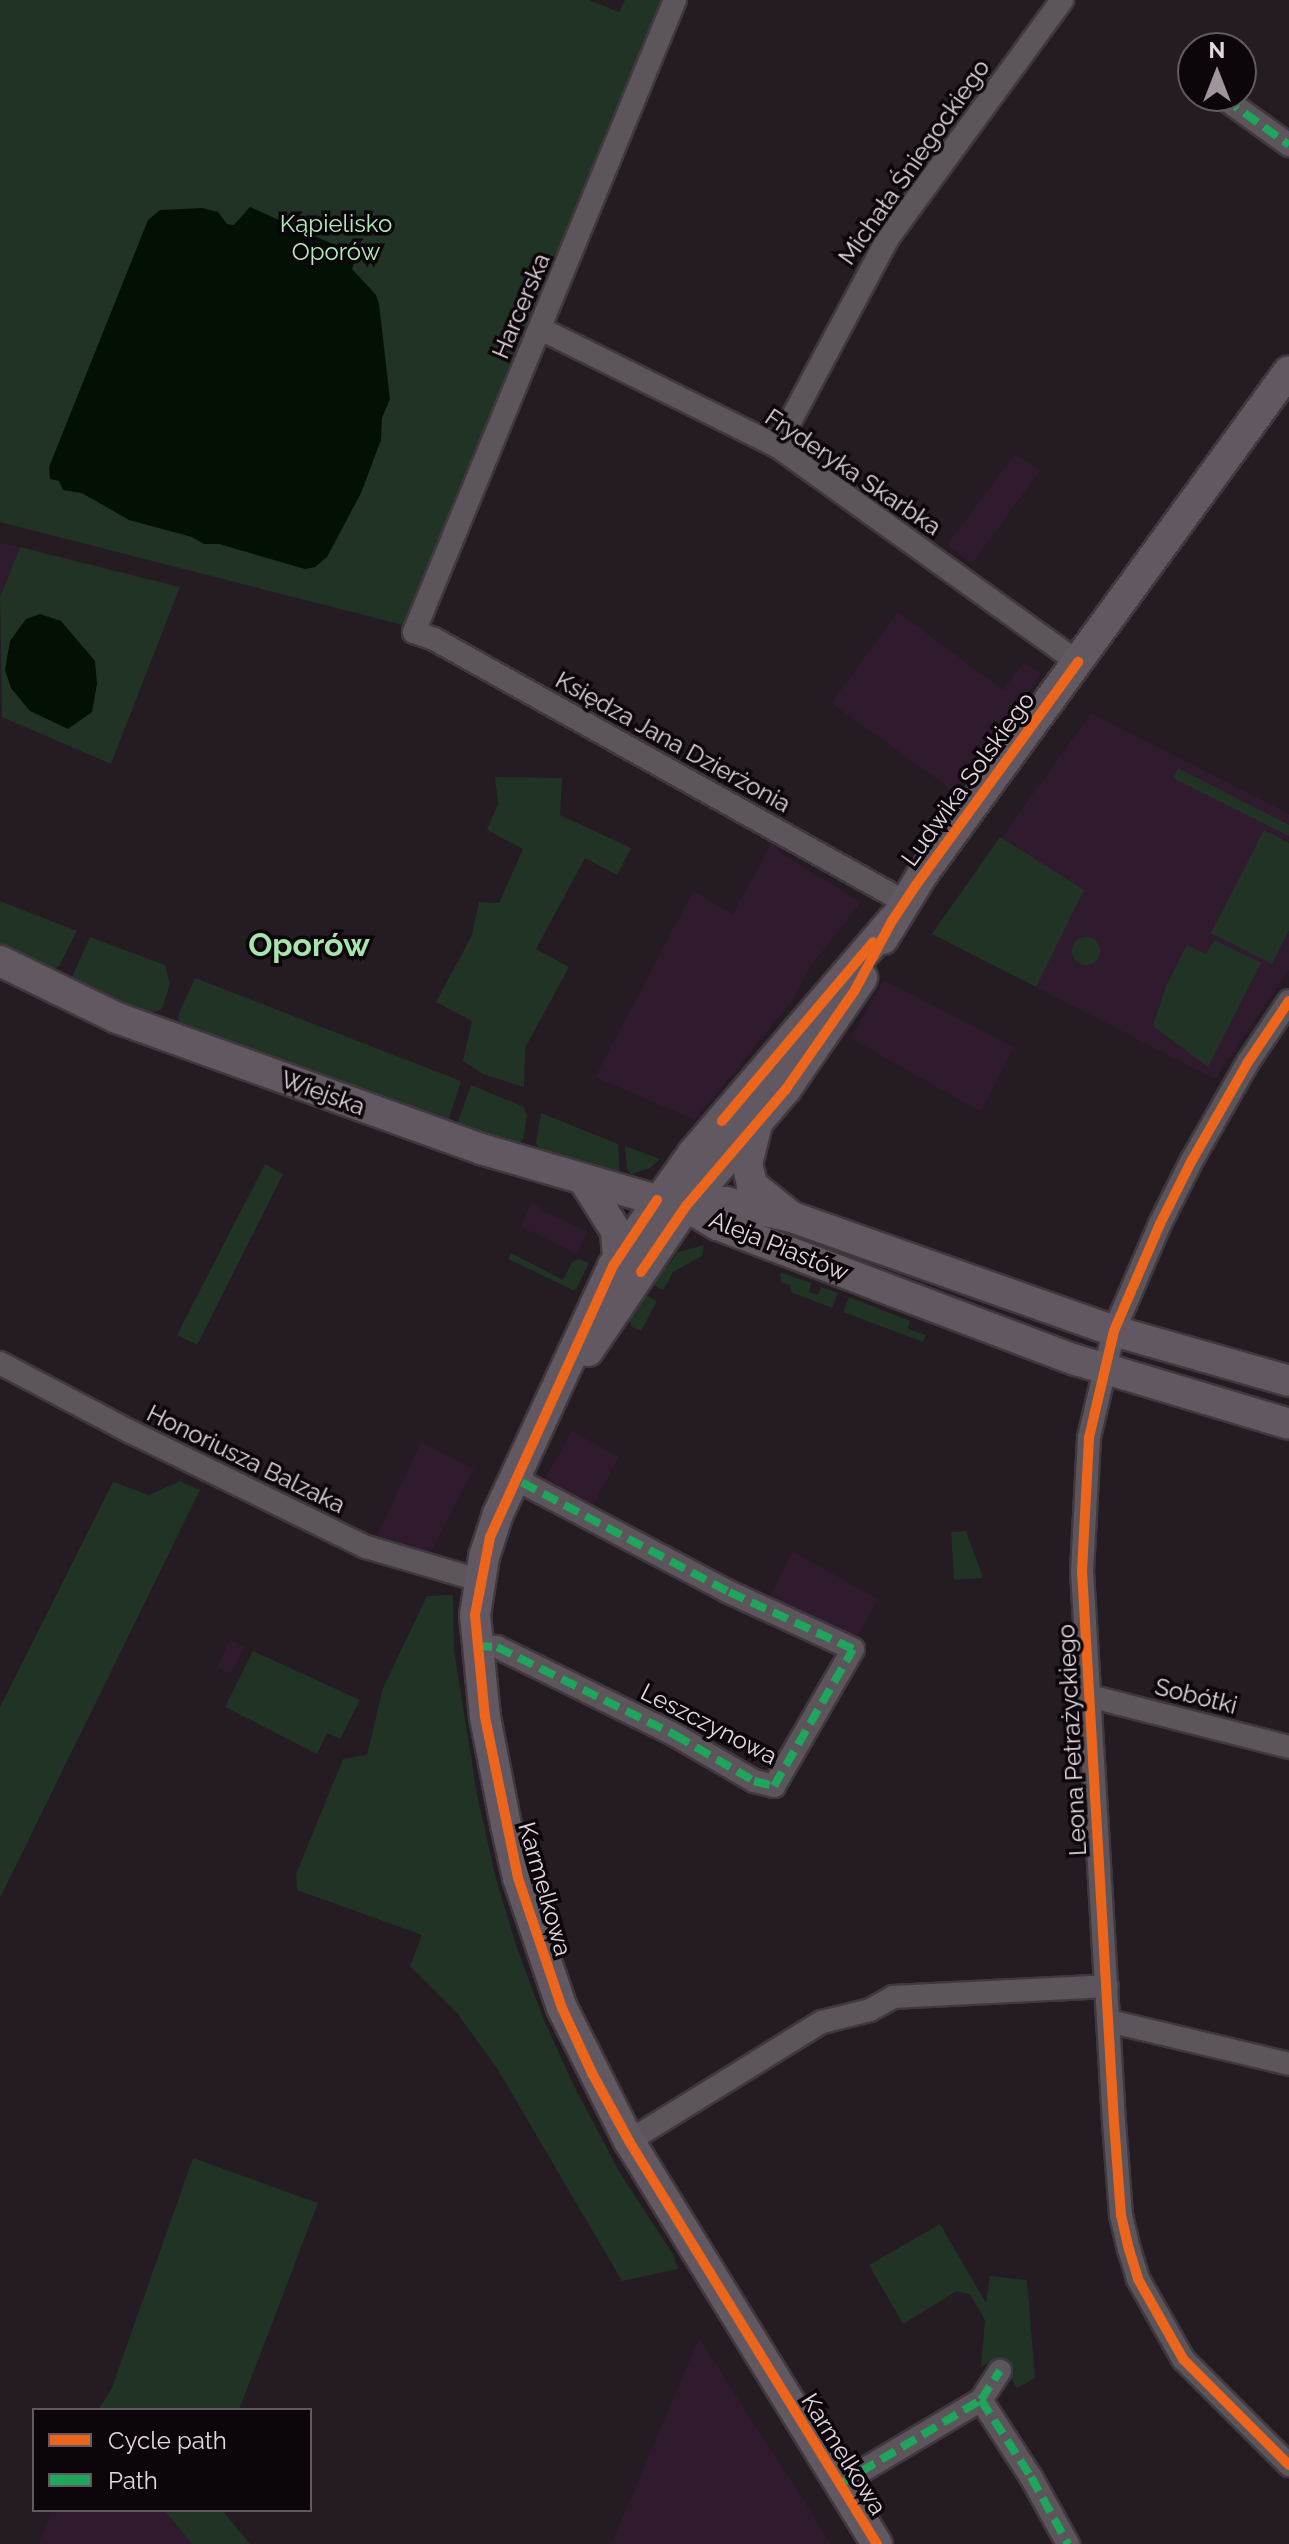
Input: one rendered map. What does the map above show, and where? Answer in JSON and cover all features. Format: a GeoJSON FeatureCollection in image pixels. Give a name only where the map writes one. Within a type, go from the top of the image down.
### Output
{"type":"FeatureCollection","features":[{"type":"Feature","properties":{"kind":"street","name":"Harcerska"},"geometry":{"type":"LineString","coordinates":[[414,632],[675,0]]}},
{"type":"Feature","properties":{"kind":"street","name":"Michała Śniegockiego"},"geometry":{"type":"LineString","coordinates":[[777,446],[888,238],[1062,0]]}},
{"type":"Feature","properties":{"kind":"street"},"geometry":{"type":"LineString","coordinates":[[1243,112],[1289,145]]}},
{"type":"Feature","properties":{"kind":"street","name":"Fryderyka Skarbka"},"geometry":{"type":"LineString","coordinates":[[541,329],[777,446],[1078,662]]}},
{"type":"Feature","properties":{"kind":"street","name":"Ludwika Solskiego"},"geometry":{"type":"LineString","coordinates":[[671,1203],[898,911],[1078,662],[1285,386]]}},
{"type":"Feature","properties":{"kind":"street","name":"Księdza Jana Dzierżonia"},"geometry":{"type":"LineString","coordinates":[[414,632],[434,639],[898,911]]}},
{"type":"Feature","properties":{"kind":"street","name":"Ludwika Solskiego"},"geometry":{"type":"LineString","coordinates":[[671,1203],[760,1119],[786,1089],[855,990],[898,911]]}},
{"type":"Feature","properties":{"kind":"street","name":"Wiejska"},"geometry":{"type":"LineString","coordinates":[[0,961],[117,1018],[481,1149],[585,1182],[671,1203]]}},
{"type":"Feature","properties":{"kind":"street","name":"Leona Petrażyckiego"},"geometry":{"type":"LineString","coordinates":[[1289,1001],[1248,1062],[1192,1160],[1160,1224],[1114,1331],[1089,1438],[1083,1500],[1082,1571],[1121,2215],[1138,2279],[1183,2359],[1289,2465]]}},
{"type":"Feature","properties":{"kind":"street"},"geometry":{"type":"LineString","coordinates":[[760,1119],[748,1152],[750,1177],[760,1194],[792,1217]]}},
{"type":"Feature","properties":{"kind":"street"},"geometry":{"type":"LineString","coordinates":[[585,1182],[616,1231],[618,1259]]}},
{"type":"Feature","properties":{"kind":"street","name":"Aleja Piastów"},"geometry":{"type":"LineString","coordinates":[[671,1203],[725,1202],[792,1217],[1114,1331],[1289,1381]]}},
{"type":"Feature","properties":{"kind":"street","name":"Aleja Piastów"},"geometry":{"type":"LineString","coordinates":[[671,1203],[718,1225],[1103,1368],[1289,1424]]}},
{"type":"Feature","properties":{"kind":"street","name":"Karmelkowa"},"geometry":{"type":"LineString","coordinates":[[671,1203],[618,1259],[573,1349],[564,1376],[494,1525],[479,1580],[476,1646],[494,1770],[518,1878],[562,2008],[629,2141],[877,2544]]}},
{"type":"Feature","properties":{"kind":"street","name":"Karmelkowa"},"geometry":{"type":"LineString","coordinates":[[564,1376],[607,1325],[671,1203]]}},
{"type":"Feature","properties":{"kind":"street","name":"Honoriusza Balzaka"},"geometry":{"type":"LineString","coordinates":[[0,1363],[131,1432],[366,1547],[479,1580]]}},
{"type":"Feature","properties":{"kind":"street","name":"Leszczynowa"},"geometry":{"type":"LineString","coordinates":[[476,1646],[497,1647],[675,1735],[754,1781],[774,1786],[853,1649],[727,1591],[514,1478]]}},
{"type":"Feature","properties":{"kind":"street","name":"Sobótki"},"geometry":{"type":"LineString","coordinates":[[1089,1696],[1289,1747]]}},
{"type":"Feature","properties":{"kind":"street"},"geometry":{"type":"LineString","coordinates":[[629,2141],[822,2022],[870,2010],[893,1997],[1107,1986]]}},
{"type":"Feature","properties":{"kind":"street"},"geometry":{"type":"LineString","coordinates":[[1109,2021],[1289,2064]]}},
{"type":"Feature","properties":{"kind":"street"},"geometry":{"type":"LineString","coordinates":[[840,2484],[981,2400],[1000,2371]]}},
{"type":"Feature","properties":{"kind":"street"},"geometry":{"type":"LineString","coordinates":[[981,2400],[1031,2477],[1068,2544]]}},
{"type":"Feature","properties":{"kind":"shaded area"},"geometry":{"type":"Polygon","coordinates":[[[250,207],[357,255],[352,269],[376,295],[379,304],[390,399],[382,418],[381,440],[361,493],[327,557],[315,567],[305,569],[219,544],[204,544],[192,537],[129,520],[82,493],[63,490],[59,481],[50,479],[49,467],[148,220],[160,210],[202,208],[218,212],[227,224],[234,225],[250,207]]]}},
{"type":"Feature","properties":{"kind":"shaded area"},"geometry":{"type":"Polygon","coordinates":[[[1015,454],[1040,471],[972,564],[947,545],[1015,454]]]}},
{"type":"Feature","properties":{"kind":"shaded area"},"geometry":{"type":"Polygon","coordinates":[[[0,543],[20,547],[0,597],[0,543]]]}},
{"type":"Feature","properties":{"kind":"shaded area"},"geometry":{"type":"Polygon","coordinates":[[[898,612],[1003,690],[1023,662],[1041,674],[956,793],[831,703],[898,612]]]}},
{"type":"Feature","properties":{"kind":"shaded area"},"geometry":{"type":"Polygon","coordinates":[[[40,614],[61,621],[95,661],[97,684],[92,712],[68,729],[30,711],[11,688],[5,670],[10,641],[26,619],[40,614]]]}},
{"type":"Feature","properties":{"kind":"shaded area"},"geometry":{"type":"Polygon","coordinates":[[[1091,713],[1289,814],[1289,970],[1215,1079],[932,934],[1091,713]]]}},
{"type":"Feature","properties":{"kind":"shaded area"},"geometry":{"type":"Polygon","coordinates":[[[773,839],[781,853],[861,902],[811,966],[792,1001],[695,1120],[595,1077],[693,891],[733,914],[773,839]]]}},
{"type":"Feature","properties":{"kind":"shaded area"},"geometry":{"type":"Polygon","coordinates":[[[884,980],[1014,1047],[981,1112],[850,1038],[884,980]]]}},
{"type":"Feature","properties":{"kind":"shaded area"},"geometry":{"type":"Polygon","coordinates":[[[532,1201],[542,1210],[588,1232],[577,1254],[521,1227],[532,1201]]]}},
{"type":"Feature","properties":{"kind":"shaded area"},"geometry":{"type":"Polygon","coordinates":[[[572,1431],[619,1457],[593,1505],[544,1480],[572,1431]]]}},
{"type":"Feature","properties":{"kind":"shaded area"},"geometry":{"type":"Polygon","coordinates":[[[421,1442],[474,1469],[432,1550],[417,1552],[376,1537],[421,1442]]]}},
{"type":"Feature","properties":{"kind":"shaded area"},"geometry":{"type":"Polygon","coordinates":[[[792,1551],[878,1599],[854,1644],[768,1599],[792,1551]]]}},
{"type":"Feature","properties":{"kind":"shaded area"},"geometry":{"type":"Polygon","coordinates":[[[230,1640],[245,1647],[231,1674],[217,1667],[230,1640]]]}},
{"type":"Feature","properties":{"kind":"shaded area"},"geometry":{"type":"Polygon","coordinates":[[[699,2338],[813,2515],[831,2544],[611,2544],[699,2338]]]}},
{"type":"Feature","properties":{"kind":"shaded area"},"geometry":{"type":"Polygon","coordinates":[[[52,2512],[166,2512],[192,2544],[38,2544],[52,2512]]]}},
{"type":"Feature","properties":{"kind":"green space","name":"Kąpielisko Oporów"},"geometry":{"type":"Polygon","coordinates":[[[0,0],[589,0],[619,12],[625,0],[663,0],[403,625],[0,522],[0,0]]]}},
{"type":"Feature","properties":{"kind":"green space"},"geometry":{"type":"Polygon","coordinates":[[[20,547],[180,587],[111,764],[2,717],[0,597],[20,547]]]}},
{"type":"Feature","properties":{"kind":"green space"},"geometry":{"type":"Polygon","coordinates":[[[1178,768],[1289,825],[1289,836],[1173,778],[1178,768]]]}},
{"type":"Feature","properties":{"kind":"green space"},"geometry":{"type":"Polygon","coordinates":[[[495,777],[562,778],[560,815],[631,848],[617,875],[585,858],[536,949],[569,967],[525,1048],[524,1087],[483,1074],[463,1061],[472,1021],[436,1002],[472,935],[479,902],[499,903],[523,849],[487,830],[498,804],[495,777]]]}},
{"type":"Feature","properties":{"kind":"green space"},"geometry":{"type":"Polygon","coordinates":[[[1264,830],[1289,843],[1289,930],[1272,964],[1211,933],[1264,830]]]}},
{"type":"Feature","properties":{"kind":"green space"},"geometry":{"type":"Polygon","coordinates":[[[1000,837],[1084,890],[1036,987],[932,934],[1000,837]]]}},
{"type":"Feature","properties":{"kind":"green space"},"geometry":{"type":"Polygon","coordinates":[[[0,901],[77,931],[59,966],[50,972],[0,949],[0,901]]]}},
{"type":"Feature","properties":{"kind":"green space"},"geometry":{"type":"Polygon","coordinates":[[[90,937],[165,965],[170,984],[162,1009],[145,1016],[71,979],[90,937]]]}},
{"type":"Feature","properties":{"kind":"green space"},"geometry":{"type":"Polygon","coordinates":[[[1086,937],[1096,941],[1100,951],[1096,961],[1086,965],[1076,961],[1072,951],[1076,941],[1086,937]]]}},
{"type":"Feature","properties":{"kind":"green space"},"geometry":{"type":"Polygon","coordinates":[[[1214,940],[1261,963],[1208,1067],[1153,1026],[1167,984],[1187,945],[1206,954],[1214,940]]]}},
{"type":"Feature","properties":{"kind":"green space"},"geometry":{"type":"Polygon","coordinates":[[[195,978],[461,1081],[449,1119],[446,1121],[187,1031],[178,1019],[195,978]]]}},
{"type":"Feature","properties":{"kind":"green space"},"geometry":{"type":"Polygon","coordinates":[[[471,1085],[524,1107],[527,1116],[523,1140],[517,1144],[461,1128],[458,1121],[471,1085]]]}},
{"type":"Feature","properties":{"kind":"green space"},"geometry":{"type":"Polygon","coordinates":[[[541,1113],[618,1144],[620,1179],[541,1152],[536,1143],[541,1113]]]}},
{"type":"Feature","properties":{"kind":"green space"},"geometry":{"type":"Polygon","coordinates":[[[625,1146],[660,1159],[650,1168],[631,1174],[627,1169],[625,1146]]]}},
{"type":"Feature","properties":{"kind":"green space"},"geometry":{"type":"Polygon","coordinates":[[[265,1164],[283,1174],[197,1345],[177,1335],[265,1164]]]}},
{"type":"Feature","properties":{"kind":"green space"},"geometry":{"type":"Polygon","coordinates":[[[704,1245],[702,1256],[673,1272],[663,1290],[653,1285],[678,1252],[704,1245]]]}},
{"type":"Feature","properties":{"kind":"green space"},"geometry":{"type":"Polygon","coordinates":[[[511,1253],[563,1280],[572,1262],[579,1259],[589,1263],[575,1291],[508,1259],[511,1253]]]}},
{"type":"Feature","properties":{"kind":"green space"},"geometry":{"type":"Polygon","coordinates":[[[780,1272],[811,1283],[809,1292],[818,1295],[821,1287],[838,1293],[832,1308],[791,1292],[790,1285],[781,1282],[780,1272]]]}},
{"type":"Feature","properties":{"kind":"green space"},"geometry":{"type":"Polygon","coordinates":[[[646,1295],[657,1301],[641,1331],[632,1327],[629,1319],[646,1295]]]}},
{"type":"Feature","properties":{"kind":"green space"},"geometry":{"type":"Polygon","coordinates":[[[849,1297],[910,1321],[908,1329],[926,1335],[923,1342],[843,1312],[849,1297]]]}},
{"type":"Feature","properties":{"kind":"green space"},"geometry":{"type":"Polygon","coordinates":[[[180,1481],[200,1490],[0,1898],[0,1707],[113,1482],[149,1495],[180,1481]]]}},
{"type":"Feature","properties":{"kind":"green space"},"geometry":{"type":"Polygon","coordinates":[[[966,1531],[983,1578],[954,1580],[951,1532],[966,1531]]]}},
{"type":"Feature","properties":{"kind":"green space"},"geometry":{"type":"Polygon","coordinates":[[[453,1595],[454,1650],[477,1794],[496,1879],[517,1948],[543,2018],[574,2086],[620,2173],[674,2256],[678,2269],[622,2281],[497,2068],[457,2013],[410,1966],[422,1935],[297,1890],[296,1874],[343,1759],[367,1755],[383,1688],[427,1596],[453,1595]]]}},
{"type":"Feature","properties":{"kind":"green space"},"geometry":{"type":"Polygon","coordinates":[[[253,1651],[360,1700],[340,1739],[327,1733],[317,1754],[225,1707],[253,1651]]]}},
{"type":"Feature","properties":{"kind":"green space"},"geometry":{"type":"Polygon","coordinates":[[[193,2158],[318,2203],[240,2408],[99,2408],[111,2390],[193,2158]]]}},
{"type":"Feature","properties":{"kind":"green space"},"geometry":{"type":"Polygon","coordinates":[[[940,2224],[986,2303],[990,2276],[1027,2280],[1035,2378],[1017,2388],[998,2358],[981,2367],[985,2320],[970,2294],[957,2291],[903,2324],[869,2265],[940,2224]]]}},
{"type":"Feature","properties":{"kind":"green space"},"geometry":{"type":"Polygon","coordinates":[[[166,2512],[224,2512],[250,2544],[192,2544],[166,2512]]]}},
{"type":"Feature","properties":{"kind":"marked path"},"geometry":{"type":"LineString","coordinates":[[1243,112],[1289,145]]}},
{"type":"Feature","properties":{"kind":"marked path"},"geometry":{"type":"LineString","coordinates":[[476,1646],[497,1647],[675,1735],[754,1781],[774,1786],[853,1649],[727,1591],[514,1478]]}},
{"type":"Feature","properties":{"kind":"marked path"},"geometry":{"type":"LineString","coordinates":[[981,2400],[1000,2371]]}},
{"type":"Feature","properties":{"kind":"marked path"},"geometry":{"type":"LineString","coordinates":[[840,2484],[981,2400],[1031,2477],[1068,2544]]}},
{"type":"Feature","properties":{"kind":"cycle path"},"geometry":{"type":"LineString","coordinates":[[641,1272],[686,1206],[786,1089],[855,990],[892,921],[916,885],[1078,662]]}},
{"type":"Feature","properties":{"kind":"cycle path"},"geometry":{"type":"LineString","coordinates":[[722,1121],[873,942]]}},
{"type":"Feature","properties":{"kind":"cycle path"},"geometry":{"type":"LineString","coordinates":[[1289,1001],[1248,1062],[1192,1160],[1160,1224],[1114,1331],[1089,1438],[1082,1571],[1121,2215],[1138,2279],[1183,2359],[1289,2465]]}},
{"type":"Feature","properties":{"kind":"cycle path"},"geometry":{"type":"LineString","coordinates":[[657,1200],[613,1266],[490,1537],[475,1615],[485,1717],[518,1878],[562,2008],[592,2073],[629,2141],[877,2544]]}},
{"type":"Feature","properties":{"kind":"district","name":"Oporów"},"geometry":{"type":"Point","coordinates":[309,945]}}]}
